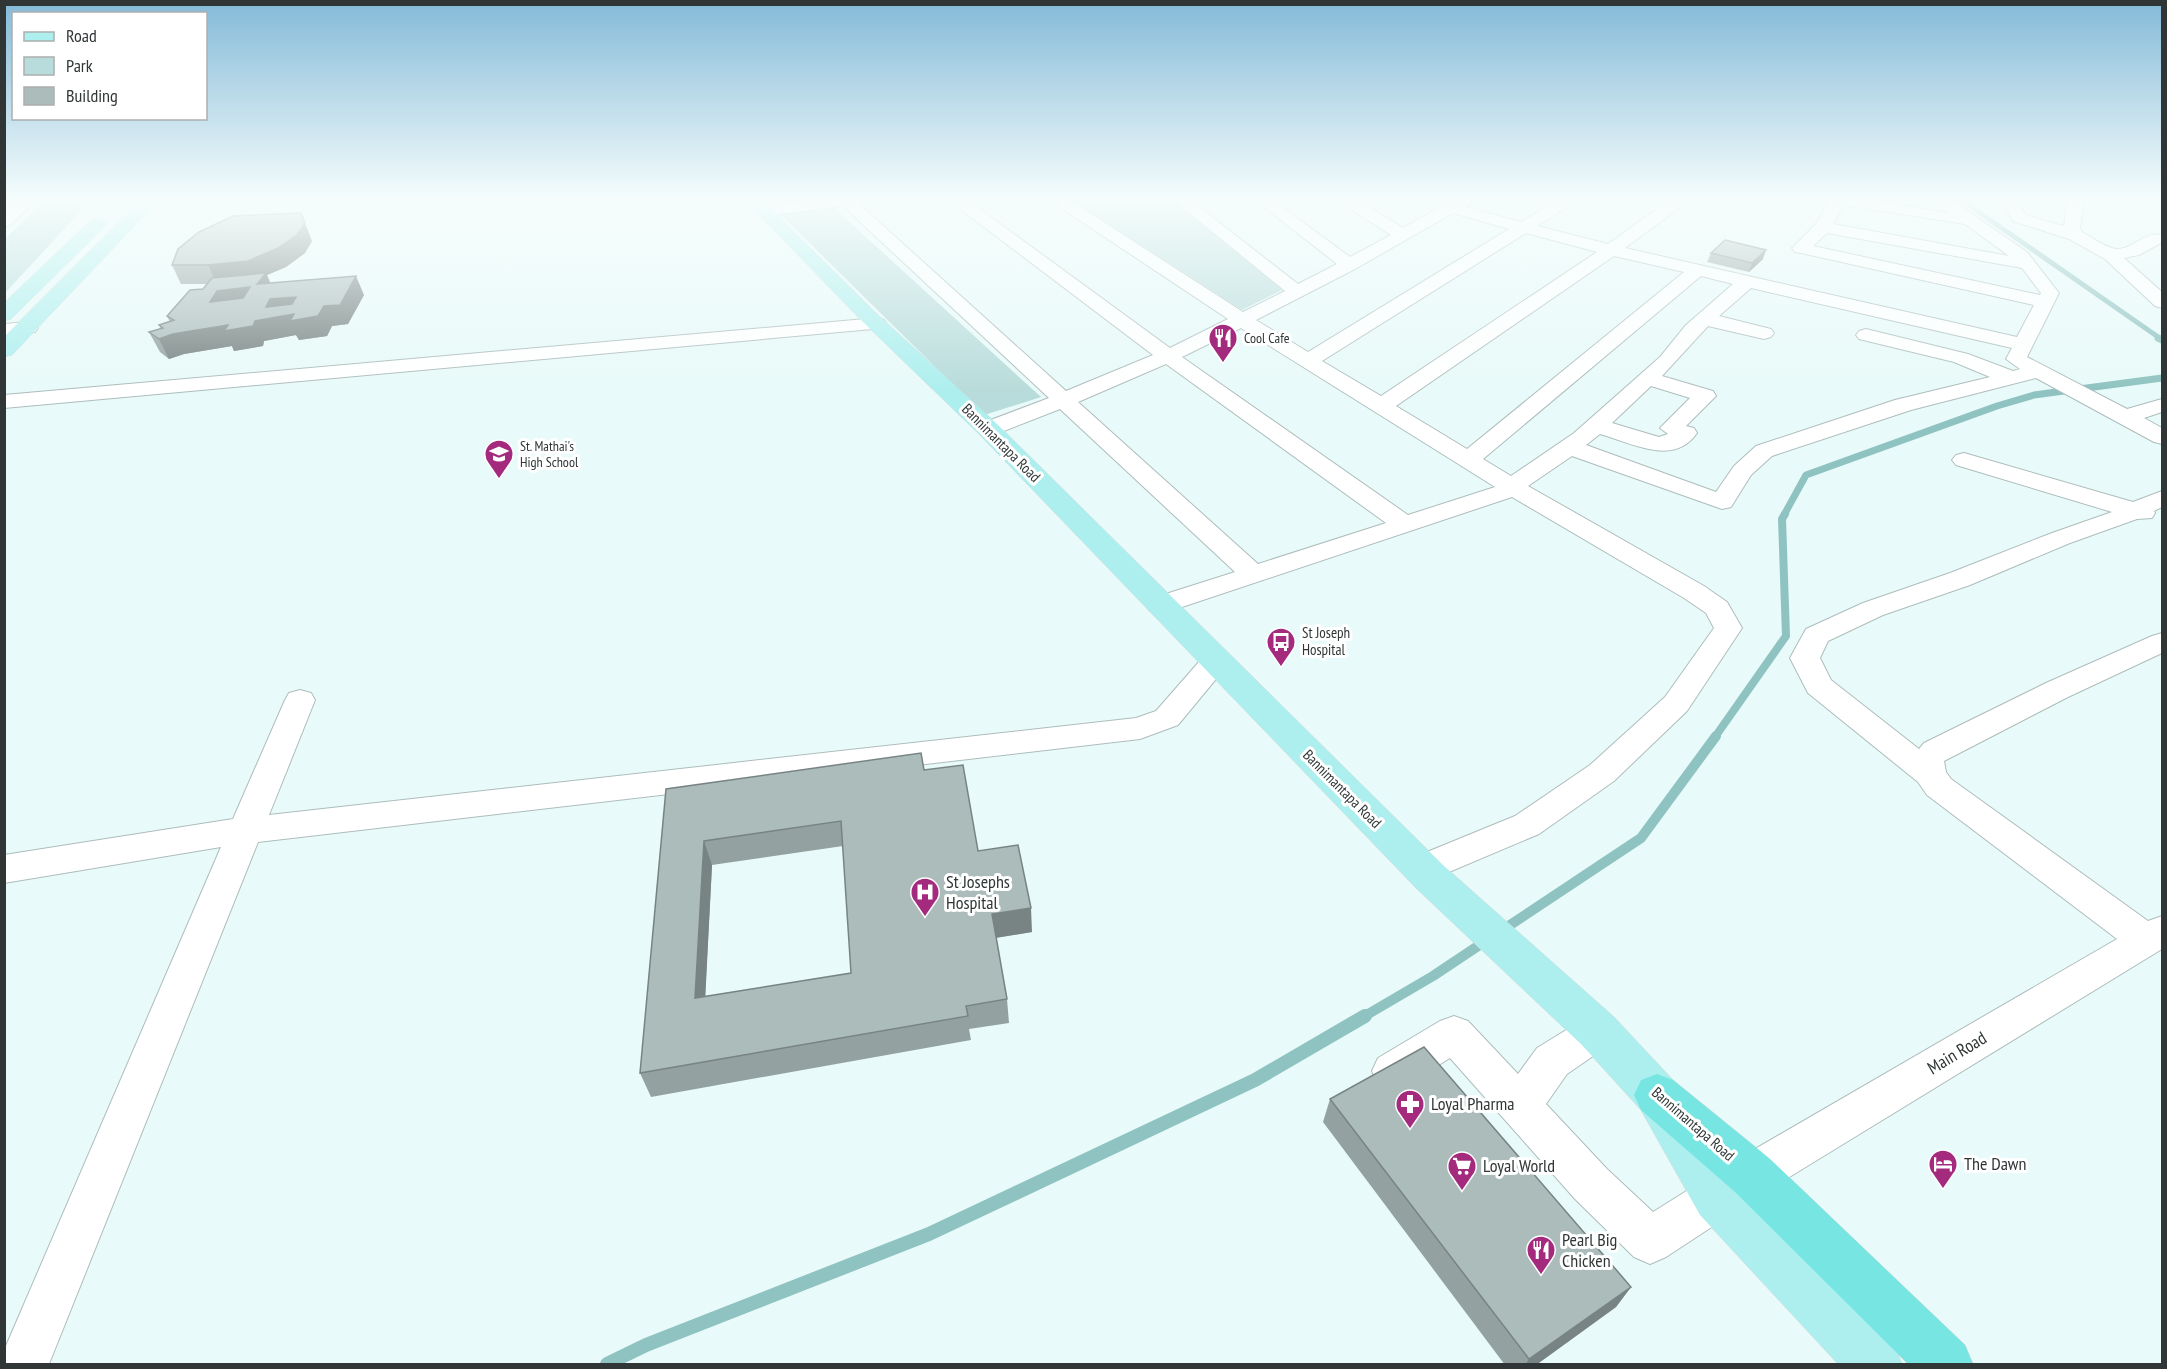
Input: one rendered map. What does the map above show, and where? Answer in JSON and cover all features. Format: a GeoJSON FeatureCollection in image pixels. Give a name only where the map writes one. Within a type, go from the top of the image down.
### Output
{"type":"FeatureCollection","features":[{"type":"Feature","properties":{"kind":"highway"},"geometry":{"type":"LineString","coordinates":[[1735,1187],[1946,1365]]}},
{"type":"Feature","properties":{"kind":"main road"},"geometry":{"type":"LineString","coordinates":[[4,315],[57,263]]}},
{"type":"Feature","properties":{"kind":"main road"},"geometry":{"type":"LineString","coordinates":[[4,350],[90,263]]}},
{"type":"Feature","properties":{"kind":"main road","name":"Bannimantapa Road"},"geometry":{"type":"LineString","coordinates":[[816,263],[988,429],[1215,662],[1427,873],[1587,1021],[1657,1095],[1735,1187],[1875,1365]]}},
{"type":"Feature","properties":{"kind":"street"},"geometry":{"type":"LineString","coordinates":[[914,263],[1252,573]]}},
{"type":"Feature","properties":{"kind":"street"},"geometry":{"type":"LineString","coordinates":[[1044,263],[1168,356],[1404,524]]}},
{"type":"Feature","properties":{"kind":"street"},"geometry":{"type":"LineString","coordinates":[[1156,263],[1242,320],[1468,460],[1694,592],[1717,608],[1728,628],[1676,705],[1602,773],[1527,825],[1427,873]]}},
{"type":"Feature","properties":{"kind":"street"},"geometry":{"type":"LineString","coordinates":[[1261,263],[1297,292]]}},
{"type":"Feature","properties":{"kind":"street"},"geometry":{"type":"LineString","coordinates":[[1345,263],[1349,266]]}},
{"type":"Feature","properties":{"kind":"street"},"geometry":{"type":"LineString","coordinates":[[988,429],[1168,356],[1354,263]]}},
{"type":"Feature","properties":{"kind":"street"},"geometry":{"type":"LineString","coordinates":[[1308,361],[1467,263]]}},
{"type":"Feature","properties":{"kind":"street"},"geometry":{"type":"LineString","coordinates":[[1381,406],[1592,263]]}},
{"type":"Feature","properties":{"kind":"street"},"geometry":{"type":"LineString","coordinates":[[1666,263],[2024,345]]}},
{"type":"Feature","properties":{"kind":"street"},"geometry":{"type":"LineString","coordinates":[[1823,299],[1858,263]]}},
{"type":"Feature","properties":{"kind":"street"},"geometry":{"type":"LineString","coordinates":[[1869,263],[2045,302]]}},
{"type":"Feature","properties":{"kind":"street"},"geometry":{"type":"LineString","coordinates":[[2020,263],[2027,264],[2050,293],[2016,359],[2163,437]]}},
{"type":"Feature","properties":{"kind":"street"},"geometry":{"type":"LineString","coordinates":[[2120,263],[2163,302]]}},
{"type":"Feature","properties":{"kind":"street"},"geometry":{"type":"LineString","coordinates":[[1468,460],[1697,270]]}},
{"type":"Feature","properties":{"kind":"street"},"geometry":{"type":"LineString","coordinates":[[1160,605],[1502,493],[1569,447],[1596,425],[1667,361],[1693,329],[1746,282]]}},
{"type":"Feature","properties":{"kind":"street"},"geometry":{"type":"LineString","coordinates":[[1705,319],[1764,333]]}},
{"type":"Feature","properties":{"kind":"street"},"geometry":{"type":"LineString","coordinates":[[4,402],[877,324]]}},
{"type":"Feature","properties":{"kind":"street"},"geometry":{"type":"LineString","coordinates":[[4,330],[28,328]]}},
{"type":"Feature","properties":{"kind":"street"},"geometry":{"type":"LineString","coordinates":[[1866,335],[1961,358],[2012,378]]}},
{"type":"Feature","properties":{"kind":"street"},"geometry":{"type":"LineString","coordinates":[[1569,447],[1722,502],[1742,471],[1764,451],[1903,405],[2012,378],[2045,374]]}},
{"type":"Feature","properties":{"kind":"street"},"geometry":{"type":"LineString","coordinates":[[1596,425],[1661,445],[1668,441],[1675,443],[1686,433],[1671,428],[1706,396],[1646,378]]}},
{"type":"Feature","properties":{"kind":"street"},"geometry":{"type":"LineString","coordinates":[[2125,417],[2163,405]]}},
{"type":"Feature","properties":{"kind":"street"},"geometry":{"type":"LineString","coordinates":[[1964,460],[2154,509]]}},
{"type":"Feature","properties":{"kind":"street"},"geometry":{"type":"LineString","coordinates":[[2154,509],[1873,609],[1816,635],[1805,658],[1819,686],[1930,774],[1939,787],[2154,935]]}},
{"type":"Feature","properties":{"kind":"street"},"geometry":{"type":"LineString","coordinates":[[1930,774],[1928,760],[1935,751],[2057,690],[2163,642]]}},
{"type":"Feature","properties":{"kind":"street"},"geometry":{"type":"LineString","coordinates":[[4,869],[248,830],[1140,728],[1167,718],[1215,662]]}},
{"type":"Feature","properties":{"kind":"street"},"geometry":{"type":"LineString","coordinates":[[24,1365],[248,830],[300,700]]}},
{"type":"Feature","properties":{"kind":"street","name":"Main Road"},"geometry":{"type":"LineString","coordinates":[[1520,1106],[1577,1168],[1650,1241],[1735,1187],[2154,935]]}},
{"type":"Feature","properties":{"kind":"street"},"geometry":{"type":"LineString","coordinates":[[1364,1088],[1454,1034],[1520,1106],[1552,1061],[1587,1021]]}},
{"type":"Feature","properties":{"kind":"green space"},"geometry":{"type":"Polygon","coordinates":[[[5,263],[33,263],[5,293],[5,263]]]}},
{"type":"Feature","properties":{"kind":"green space"},"geometry":{"type":"Polygon","coordinates":[[[830,263],[894,263],[1041,397],[984,415],[830,263]]]}},
{"type":"Feature","properties":{"kind":"green space"},"geometry":{"type":"Polygon","coordinates":[[[1169,263],[1249,263],[1282,290],[1242,310],[1169,263]]]}},
{"type":"Feature","properties":{"kind":"building"},"geometry":{"type":"Polygon","coordinates":[[[173,263],[229,263],[208,265],[172,265],[173,263]]]}},
{"type":"Feature","properties":{"kind":"building"},"geometry":{"type":"Polygon","coordinates":[[[266,273],[257,284],[356,276],[340,305],[324,306],[318,316],[290,321],[294,314],[255,321],[253,326],[224,331],[228,325],[173,334],[159,339],[149,332],[163,328],[159,325],[174,320],[167,316],[190,290],[203,289],[212,278],[266,273]],[[250,287],[217,291],[210,302],[243,298],[250,287]],[[296,297],[270,299],[266,307],[292,304],[296,297]]]}},
{"type":"Feature","properties":{"kind":"building"},"geometry":{"type":"Polygon","coordinates":[[[921,753],[924,770],[963,765],[978,851],[1018,845],[1031,908],[992,914],[1007,999],[966,1006],[968,1016],[640,1073],[666,789],[921,753]],[[841,821],[704,841],[695,998],[851,973],[841,821]]]}},
{"type":"Feature","properties":{"kind":"building"},"geometry":{"type":"Polygon","coordinates":[[[1424,1047],[1631,1287],[1529,1359],[1330,1099],[1424,1047]]]}},
{"type":"Feature","properties":{"kind":"waterway"},"geometry":{"type":"LineString","coordinates":[[2052,263],[2161,339]]}},
{"type":"Feature","properties":{"kind":"waterway"},"geometry":{"type":"LineString","coordinates":[[2158,338],[2162,340]]}},
{"type":"Feature","properties":{"kind":"waterway"},"geometry":{"type":"LineString","coordinates":[[1784,515],[1806,475],[1997,406],[2034,395],[2162,378]]}},
{"type":"Feature","properties":{"kind":"waterway"},"geometry":{"type":"LineString","coordinates":[[1715,737],[1786,636],[1782,519],[1785,514]]}},
{"type":"Feature","properties":{"kind":"waterway"},"geometry":{"type":"LineString","coordinates":[[1501,931],[1641,838],[1716,736]]}},
{"type":"Feature","properties":{"kind":"waterway"},"geometry":{"type":"LineString","coordinates":[[1363,1017],[1433,976],[1487,940]]}},
{"type":"Feature","properties":{"kind":"waterway"},"geometry":{"type":"LineString","coordinates":[[607,1364],[646,1345],[929,1234],[1255,1080],[1365,1016]]}},
{"type":"Feature","properties":{"kind":"place","name":"Cool Cafe"},"geometry":{"type":"Point","coordinates":[1223,364]}},
{"type":"Feature","properties":{"kind":"place","name":"St. Mathai's High School"},"geometry":{"type":"Point","coordinates":[499,480]}},
{"type":"Feature","properties":{"kind":"place","name":"St Joseph Hospital"},"geometry":{"type":"Point","coordinates":[1281,668]}},
{"type":"Feature","properties":{"kind":"place","name":"St Josephs Hospital"},"geometry":{"type":"Point","coordinates":[925,918]}},
{"type":"Feature","properties":{"kind":"place","name":"Loyal Pharma"},"geometry":{"type":"Point","coordinates":[1410,1130]}},
{"type":"Feature","properties":{"kind":"place","name":"The Dawn"},"geometry":{"type":"Point","coordinates":[1943,1190]}},
{"type":"Feature","properties":{"kind":"place","name":"Loyal World"},"geometry":{"type":"Point","coordinates":[1462,1192]}},
{"type":"Feature","properties":{"kind":"place","name":"Pearl Big Chicken"},"geometry":{"type":"Point","coordinates":[1541,1276]}}]}
